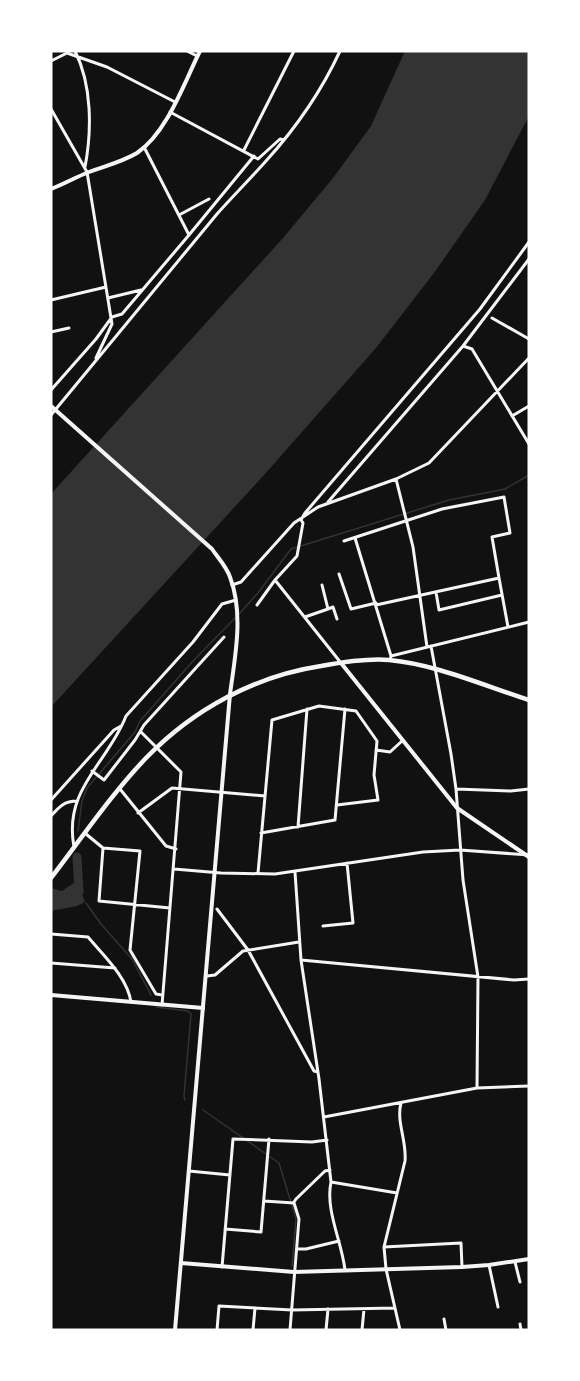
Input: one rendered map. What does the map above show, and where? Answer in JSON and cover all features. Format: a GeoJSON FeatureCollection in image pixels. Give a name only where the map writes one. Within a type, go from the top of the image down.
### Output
{"type":"FeatureCollection","features":[{"type":"Feature","properties":{"kind":"highway"},"geometry":{"type":"LineString","coordinates":[[51,878],[120,789],[157,747],[189,721],[230,694],[277,675],[341,663],[391,658],[434,669],[529,700]]}},
{"type":"Feature","properties":{"kind":"main road"},"geometry":{"type":"LineString","coordinates":[[51,189],[86,170],[121,160],[144,147],[156,135],[170,112],[200,51]]}},
{"type":"Feature","properties":{"kind":"main road"},"geometry":{"type":"LineString","coordinates":[[51,406],[212,549],[229,575],[236,600],[236,649],[230,694],[175,1330]]}},
{"type":"Feature","properties":{"kind":"main road"},"geometry":{"type":"LineString","coordinates":[[341,663],[457,808],[528,855]]}},
{"type":"Feature","properties":{"kind":"main road"},"geometry":{"type":"LineString","coordinates":[[51,995],[203,1008]]}},
{"type":"Feature","properties":{"kind":"main road"},"geometry":{"type":"LineString","coordinates":[[181,1263],[294,1272],[462,1267],[529,1259]]}},
{"type":"Feature","properties":{"kind":"street"},"geometry":{"type":"LineString","coordinates":[[75,51],[89,104],[86,170],[112,317],[111,330],[93,365]]}},
{"type":"Feature","properties":{"kind":"street"},"geometry":{"type":"LineString","coordinates":[[187,51],[197,56]]}},
{"type":"Feature","properties":{"kind":"street"},"geometry":{"type":"LineString","coordinates":[[244,150],[294,51]]}},
{"type":"Feature","properties":{"kind":"street"},"geometry":{"type":"LineString","coordinates":[[51,415],[238,189],[284,140],[310,103],[335,61],[338,51]]}},
{"type":"Feature","properties":{"kind":"street"},"geometry":{"type":"LineString","coordinates":[[51,61],[68,53],[107,67],[175,102]]}},
{"type":"Feature","properties":{"kind":"street"},"geometry":{"type":"LineString","coordinates":[[51,109],[86,170]]}},
{"type":"Feature","properties":{"kind":"street"},"geometry":{"type":"LineString","coordinates":[[170,112],[258,159],[280,139],[284,140]]}},
{"type":"Feature","properties":{"kind":"street"},"geometry":{"type":"LineString","coordinates":[[144,147],[189,235]]}},
{"type":"Feature","properties":{"kind":"street"},"geometry":{"type":"LineString","coordinates":[[51,390],[96,339],[112,317],[122,314],[254,156]]}},
{"type":"Feature","properties":{"kind":"street"},"geometry":{"type":"LineString","coordinates":[[179,215],[209,199]]}},
{"type":"Feature","properties":{"kind":"street"},"geometry":{"type":"LineString","coordinates":[[301,520],[480,309],[529,242]]}},
{"type":"Feature","properties":{"kind":"street"},"geometry":{"type":"LineString","coordinates":[[327,503],[463,346],[529,259]]}},
{"type":"Feature","properties":{"kind":"street"},"geometry":{"type":"LineString","coordinates":[[51,300],[106,287]]}},
{"type":"Feature","properties":{"kind":"street"},"geometry":{"type":"LineString","coordinates":[[108,298],[142,289]]}},
{"type":"Feature","properties":{"kind":"street"},"geometry":{"type":"LineString","coordinates":[[492,318],[529,339]]}},
{"type":"Feature","properties":{"kind":"street"},"geometry":{"type":"LineString","coordinates":[[51,332],[69,328]]}},
{"type":"Feature","properties":{"kind":"street"},"geometry":{"type":"LineString","coordinates":[[463,346],[472,349],[529,444]]}},
{"type":"Feature","properties":{"kind":"street"},"geometry":{"type":"LineString","coordinates":[[232,585],[241,582],[294,523],[318,507],[396,479],[429,463],[529,358]]}},
{"type":"Feature","properties":{"kind":"street"},"geometry":{"type":"LineString","coordinates":[[51,383],[55,386]]}},
{"type":"Feature","properties":{"kind":"street"},"geometry":{"type":"LineString","coordinates":[[512,416],[529,405]]}},
{"type":"Feature","properties":{"kind":"street"},"geometry":{"type":"LineString","coordinates":[[396,479],[406,520],[456,789],[463,880],[478,977],[477,1088]]}},
{"type":"Feature","properties":{"kind":"street"},"geometry":{"type":"LineString","coordinates":[[344,541],[442,509],[504,497],[510,533],[492,537],[508,627]]}},
{"type":"Feature","properties":{"kind":"street"},"geometry":{"type":"LineString","coordinates":[[256,605],[274,580],[297,556],[303,523],[301,520]]}},
{"type":"Feature","properties":{"kind":"street"},"geometry":{"type":"LineString","coordinates":[[355,537],[391,658],[429,646],[529,622]]}},
{"type":"Feature","properties":{"kind":"street"},"geometry":{"type":"LineString","coordinates":[[339,574],[351,609],[498,578]]}},
{"type":"Feature","properties":{"kind":"street"},"geometry":{"type":"LineString","coordinates":[[274,580],[341,663]]}},
{"type":"Feature","properties":{"kind":"street"},"geometry":{"type":"LineString","coordinates":[[322,585],[328,609]]}},
{"type":"Feature","properties":{"kind":"street"},"geometry":{"type":"LineString","coordinates":[[436,592],[439,610],[502,595]]}},
{"type":"Feature","properties":{"kind":"street"},"geometry":{"type":"LineString","coordinates":[[74,848],[72,836],[81,789],[94,773],[126,716],[193,642],[222,604],[236,600]]}},
{"type":"Feature","properties":{"kind":"street"},"geometry":{"type":"LineString","coordinates":[[304,617],[333,607],[337,619]]}},
{"type":"Feature","properties":{"kind":"street"},"geometry":{"type":"LineString","coordinates":[[94,773],[104,780],[144,725],[224,638]]}},
{"type":"Feature","properties":{"kind":"street"},"geometry":{"type":"LineString","coordinates":[[258,873],[272,720],[319,706],[356,711],[376,741],[374,775],[378,800],[337,805]]}},
{"type":"Feature","properties":{"kind":"street"},"geometry":{"type":"LineString","coordinates":[[261,833],[335,820],[345,709]]}},
{"type":"Feature","properties":{"kind":"street"},"geometry":{"type":"LineString","coordinates":[[298,827],[308,710]]}},
{"type":"Feature","properties":{"kind":"street"},"geometry":{"type":"LineString","coordinates":[[51,800],[114,730],[123,725]]}},
{"type":"Feature","properties":{"kind":"street"},"geometry":{"type":"LineString","coordinates":[[141,732],[182,771],[162,1005]]}},
{"type":"Feature","properties":{"kind":"street"},"geometry":{"type":"LineString","coordinates":[[376,750],[390,752],[402,741]]}},
{"type":"Feature","properties":{"kind":"street"},"geometry":{"type":"LineString","coordinates":[[138,813],[172,788],[265,796]]}},
{"type":"Feature","properties":{"kind":"street"},"geometry":{"type":"LineString","coordinates":[[120,789],[166,846],[176,849]]}},
{"type":"Feature","properties":{"kind":"street"},"geometry":{"type":"LineString","coordinates":[[456,789],[511,791],[529,789]]}},
{"type":"Feature","properties":{"kind":"street"},"geometry":{"type":"LineString","coordinates":[[51,816],[63,804],[77,801]]}},
{"type":"Feature","properties":{"kind":"street"},"geometry":{"type":"LineString","coordinates":[[86,834],[103,848],[140,851],[130,950],[156,994],[162,995]]}},
{"type":"Feature","properties":{"kind":"street"},"geometry":{"type":"LineString","coordinates":[[103,848],[99,901],[171,908]]}},
{"type":"Feature","properties":{"kind":"street"},"geometry":{"type":"LineString","coordinates":[[174,869],[215,872],[295,872],[423,852],[460,850],[528,855]]}},
{"type":"Feature","properties":{"kind":"street"},"geometry":{"type":"LineString","coordinates":[[323,926],[353,923],[347,863]]}},
{"type":"Feature","properties":{"kind":"street"},"geometry":{"type":"LineString","coordinates":[[295,872],[299,942],[327,1140],[330,1194],[345,1270]]}},
{"type":"Feature","properties":{"kind":"street"},"geometry":{"type":"LineString","coordinates":[[217,909],[248,950],[314,1071],[318,1072]]}},
{"type":"Feature","properties":{"kind":"street"},"geometry":{"type":"LineString","coordinates":[[51,934],[88,937],[115,968],[130,995],[131,1002]]}},
{"type":"Feature","properties":{"kind":"street"},"geometry":{"type":"LineString","coordinates":[[207,976],[215,975],[237,955],[248,950],[299,942]]}},
{"type":"Feature","properties":{"kind":"street"},"geometry":{"type":"LineString","coordinates":[[301,960],[478,977],[529,979]]}},
{"type":"Feature","properties":{"kind":"street"},"geometry":{"type":"LineString","coordinates":[[51,963],[115,968]]}},
{"type":"Feature","properties":{"kind":"street"},"geometry":{"type":"LineString","coordinates":[[324,1117],[477,1088],[529,1086]]}},
{"type":"Feature","properties":{"kind":"street"},"geometry":{"type":"LineString","coordinates":[[400,1330],[386,1269],[384,1247],[406,1153],[399,1111],[401,1103]]}},
{"type":"Feature","properties":{"kind":"street"},"geometry":{"type":"LineString","coordinates":[[222,1267],[233,1139],[312,1142],[327,1140]]}},
{"type":"Feature","properties":{"kind":"street"},"geometry":{"type":"LineString","coordinates":[[225,1229],[261,1232],[269,1139]]}},
{"type":"Feature","properties":{"kind":"street"},"geometry":{"type":"LineString","coordinates":[[290,1330],[299,1219],[294,1203],[326,1171],[330,1170]]}},
{"type":"Feature","properties":{"kind":"street"},"geometry":{"type":"LineString","coordinates":[[189,1171],[230,1175]]}},
{"type":"Feature","properties":{"kind":"street"},"geometry":{"type":"LineString","coordinates":[[331,1182],[397,1193]]}},
{"type":"Feature","properties":{"kind":"street"},"geometry":{"type":"LineString","coordinates":[[264,1201],[294,1203]]}},
{"type":"Feature","properties":{"kind":"street"},"geometry":{"type":"LineString","coordinates":[[297,1249],[339,1241]]}},
{"type":"Feature","properties":{"kind":"street"},"geometry":{"type":"LineString","coordinates":[[384,1247],[461,1244],[462,1267]]}},
{"type":"Feature","properties":{"kind":"street"},"geometry":{"type":"LineString","coordinates":[[516,1262],[520,1282]]}},
{"type":"Feature","properties":{"kind":"street"},"geometry":{"type":"LineString","coordinates":[[489,1265],[498,1307]]}},
{"type":"Feature","properties":{"kind":"street"},"geometry":{"type":"LineString","coordinates":[[217,1330],[219,1306],[291,1310],[396,1308]]}},
{"type":"Feature","properties":{"kind":"street"},"geometry":{"type":"LineString","coordinates":[[253,1330],[255,1308]]}},
{"type":"Feature","properties":{"kind":"street"},"geometry":{"type":"LineString","coordinates":[[326,1330],[327,1309]]}},
{"type":"Feature","properties":{"kind":"street"},"geometry":{"type":"LineString","coordinates":[[362,1330],[364,1309]]}},
{"type":"Feature","properties":{"kind":"street"},"geometry":{"type":"LineString","coordinates":[[444,1319],[446,1330]]}},
{"type":"Feature","properties":{"kind":"street"},"geometry":{"type":"LineString","coordinates":[[520,1324],[521,1330]]}},
{"type":"Feature","properties":{"kind":"shaded area"},"geometry":{"type":"Polygon","coordinates":[[[405,51],[529,51],[529,116],[485,200],[434,273],[376,348],[264,475],[51,707],[51,494],[283,238],[333,178],[371,126],[405,51]]]}},
{"type":"Feature","properties":{"kind":"shaded area"},"geometry":{"type":"Polygon","coordinates":[[[80,880],[85,902],[77,906],[51,911],[51,888],[62,891],[80,880]]]}},
{"type":"Feature","properties":{"kind":"waterway"},"geometry":{"type":"LineString","coordinates":[[239,614],[291,549],[449,500],[505,489],[529,475]]}},
{"type":"Feature","properties":{"kind":"waterway"},"geometry":{"type":"LineString","coordinates":[[78,831],[82,801],[87,788],[135,732],[140,721],[236,617]]}},
{"type":"Feature","properties":{"kind":"waterway"},"geometry":{"type":"LineString","coordinates":[[77,857],[79,892]]}},
{"type":"Feature","properties":{"kind":"waterway"},"geometry":{"type":"LineString","coordinates":[[86,903],[132,959],[151,995]]}},
{"type":"Feature","properties":{"kind":"waterway"},"geometry":{"type":"LineString","coordinates":[[156,1007],[188,1011],[191,1014],[185,1100]]}},
{"type":"Feature","properties":{"kind":"waterway"},"geometry":{"type":"LineString","coordinates":[[203,1110],[279,1163],[296,1219],[292,1266]]}}]}
